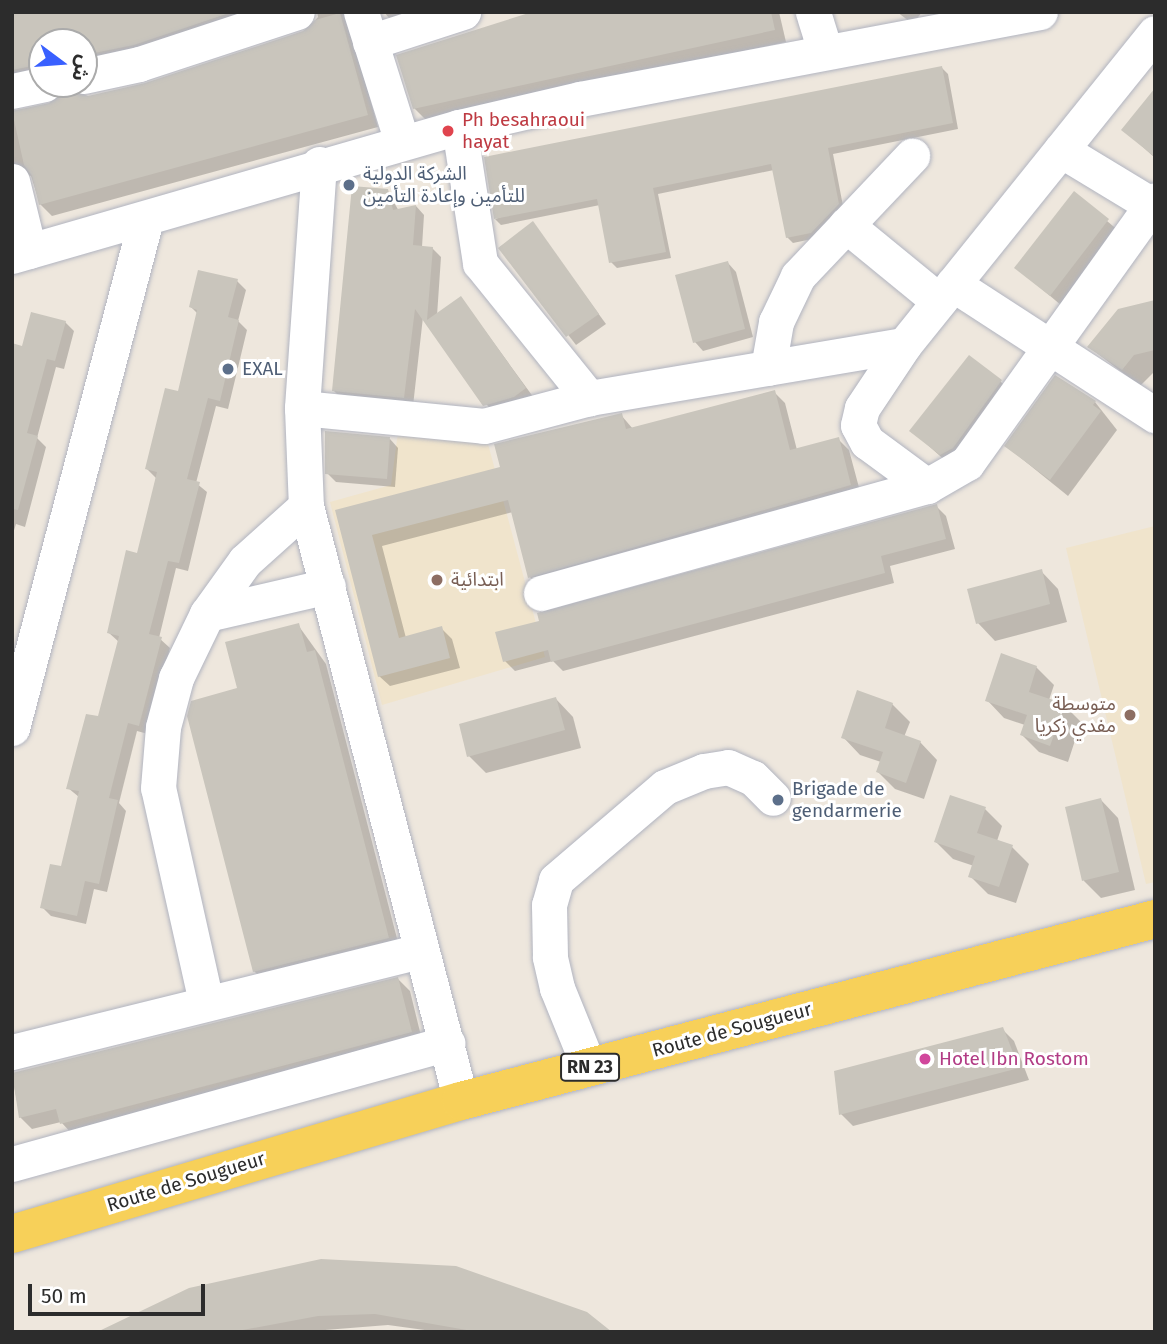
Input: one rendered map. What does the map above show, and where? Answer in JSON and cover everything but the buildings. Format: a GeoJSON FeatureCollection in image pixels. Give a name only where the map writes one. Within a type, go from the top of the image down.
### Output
{"type":"FeatureCollection","features":[{"type":"Feature","properties":{"kind":"main road","name":"Route de Sougueur"},"geometry":{"type":"LineString","coordinates":[[18,1234],[461,1101],[1155,919]]}},
{"type":"Feature","properties":{"kind":"street"},"geometry":{"type":"LineString","coordinates":[[98,73],[139,64],[297,12]]}},
{"type":"Feature","properties":{"kind":"street"},"geometry":{"type":"LineString","coordinates":[[813,12],[825,51]]}},
{"type":"Feature","properties":{"kind":"street"},"geometry":{"type":"LineString","coordinates":[[12,181],[20,253],[146,219],[319,164],[459,127],[825,51],[956,20],[1040,12]]}},
{"type":"Feature","properties":{"kind":"street"},"geometry":{"type":"LineString","coordinates":[[402,142],[366,27],[461,13]]}},
{"type":"Feature","properties":{"kind":"street"},"geometry":{"type":"LineString","coordinates":[[927,486],[879,455],[858,425],[862,408],[904,345],[1155,33]]}},
{"type":"Feature","properties":{"kind":"street"},"geometry":{"type":"LineString","coordinates":[[459,127],[480,263],[589,398]]}},
{"type":"Feature","properties":{"kind":"street"},"geometry":{"type":"LineString","coordinates":[[541,593],[927,486],[967,463],[1152,202],[1061,149]]}},
{"type":"Feature","properties":{"kind":"street"},"geometry":{"type":"LineString","coordinates":[[768,368],[786,297],[798,276],[912,156]]}},
{"type":"Feature","properties":{"kind":"street"},"geometry":{"type":"LineString","coordinates":[[319,164],[302,408],[306,506],[461,1101]]}},
{"type":"Feature","properties":{"kind":"street"},"geometry":{"type":"LineString","coordinates":[[12,728],[146,219]]}},
{"type":"Feature","properties":{"kind":"street"},"geometry":{"type":"LineString","coordinates":[[846,225],[946,293],[1048,346],[1155,415]]}},
{"type":"Feature","properties":{"kind":"street"},"geometry":{"type":"LineString","coordinates":[[302,408],[484,426],[589,398],[904,345]]}},
{"type":"Feature","properties":{"kind":"street"},"geometry":{"type":"LineString","coordinates":[[206,1002],[158,788],[163,727],[173,691],[208,614],[245,561],[306,506]]}},
{"type":"Feature","properties":{"kind":"street"},"geometry":{"type":"LineString","coordinates":[[208,614],[328,586]]}},
{"type":"Feature","properties":{"kind":"street"},"geometry":{"type":"LineString","coordinates":[[589,1067],[557,988],[550,957],[549,905],[556,880],[666,787],[704,771],[728,767],[753,778],[773,798]]}},
{"type":"Feature","properties":{"kind":"street"},"geometry":{"type":"LineString","coordinates":[[12,1052],[421,951]]}},
{"type":"Feature","properties":{"kind":"street"},"geometry":{"type":"LineString","coordinates":[[14,1157],[447,1043]]}},
{"type":"Feature","properties":{"kind":"shaded area","name":"ابتدائية"},"geometry":{"type":"Polygon","coordinates":[[[398,432],[487,440],[545,657],[382,705],[330,502],[391,485],[398,432]]]}},
{"type":"Feature","properties":{"kind":"shaded area","name":"متوسطة مفدي زكريا"},"geometry":{"type":"Polygon","coordinates":[[[1155,526],[1155,882],[1146,884],[1066,548],[1155,526]]]}},
{"type":"Feature","properties":{"kind":"place","name":"Ph besahraoui hayat"},"geometry":{"type":"Point","coordinates":[448,131]}},
{"type":"Feature","properties":{"kind":"place","name":"الشركة الدولية للتأمين وإعادة التأمين"},"geometry":{"type":"Point","coordinates":[349,185]}},
{"type":"Feature","properties":{"kind":"place","name":"EXAL"},"geometry":{"type":"Point","coordinates":[228,369]}},
{"type":"Feature","properties":{"kind":"place","name":"ابتدائية"},"geometry":{"type":"Point","coordinates":[437,580]}},
{"type":"Feature","properties":{"kind":"place","name":"متوسطة مفدي زكريا"},"geometry":{"type":"Point","coordinates":[1130,715]}},
{"type":"Feature","properties":{"kind":"place","name":"Brigade de gendarmerie"},"geometry":{"type":"Point","coordinates":[778,800]}},
{"type":"Feature","properties":{"kind":"place","name":"Hotel Ibn Rostom"},"geometry":{"type":"Point","coordinates":[925,1059]}}]}
